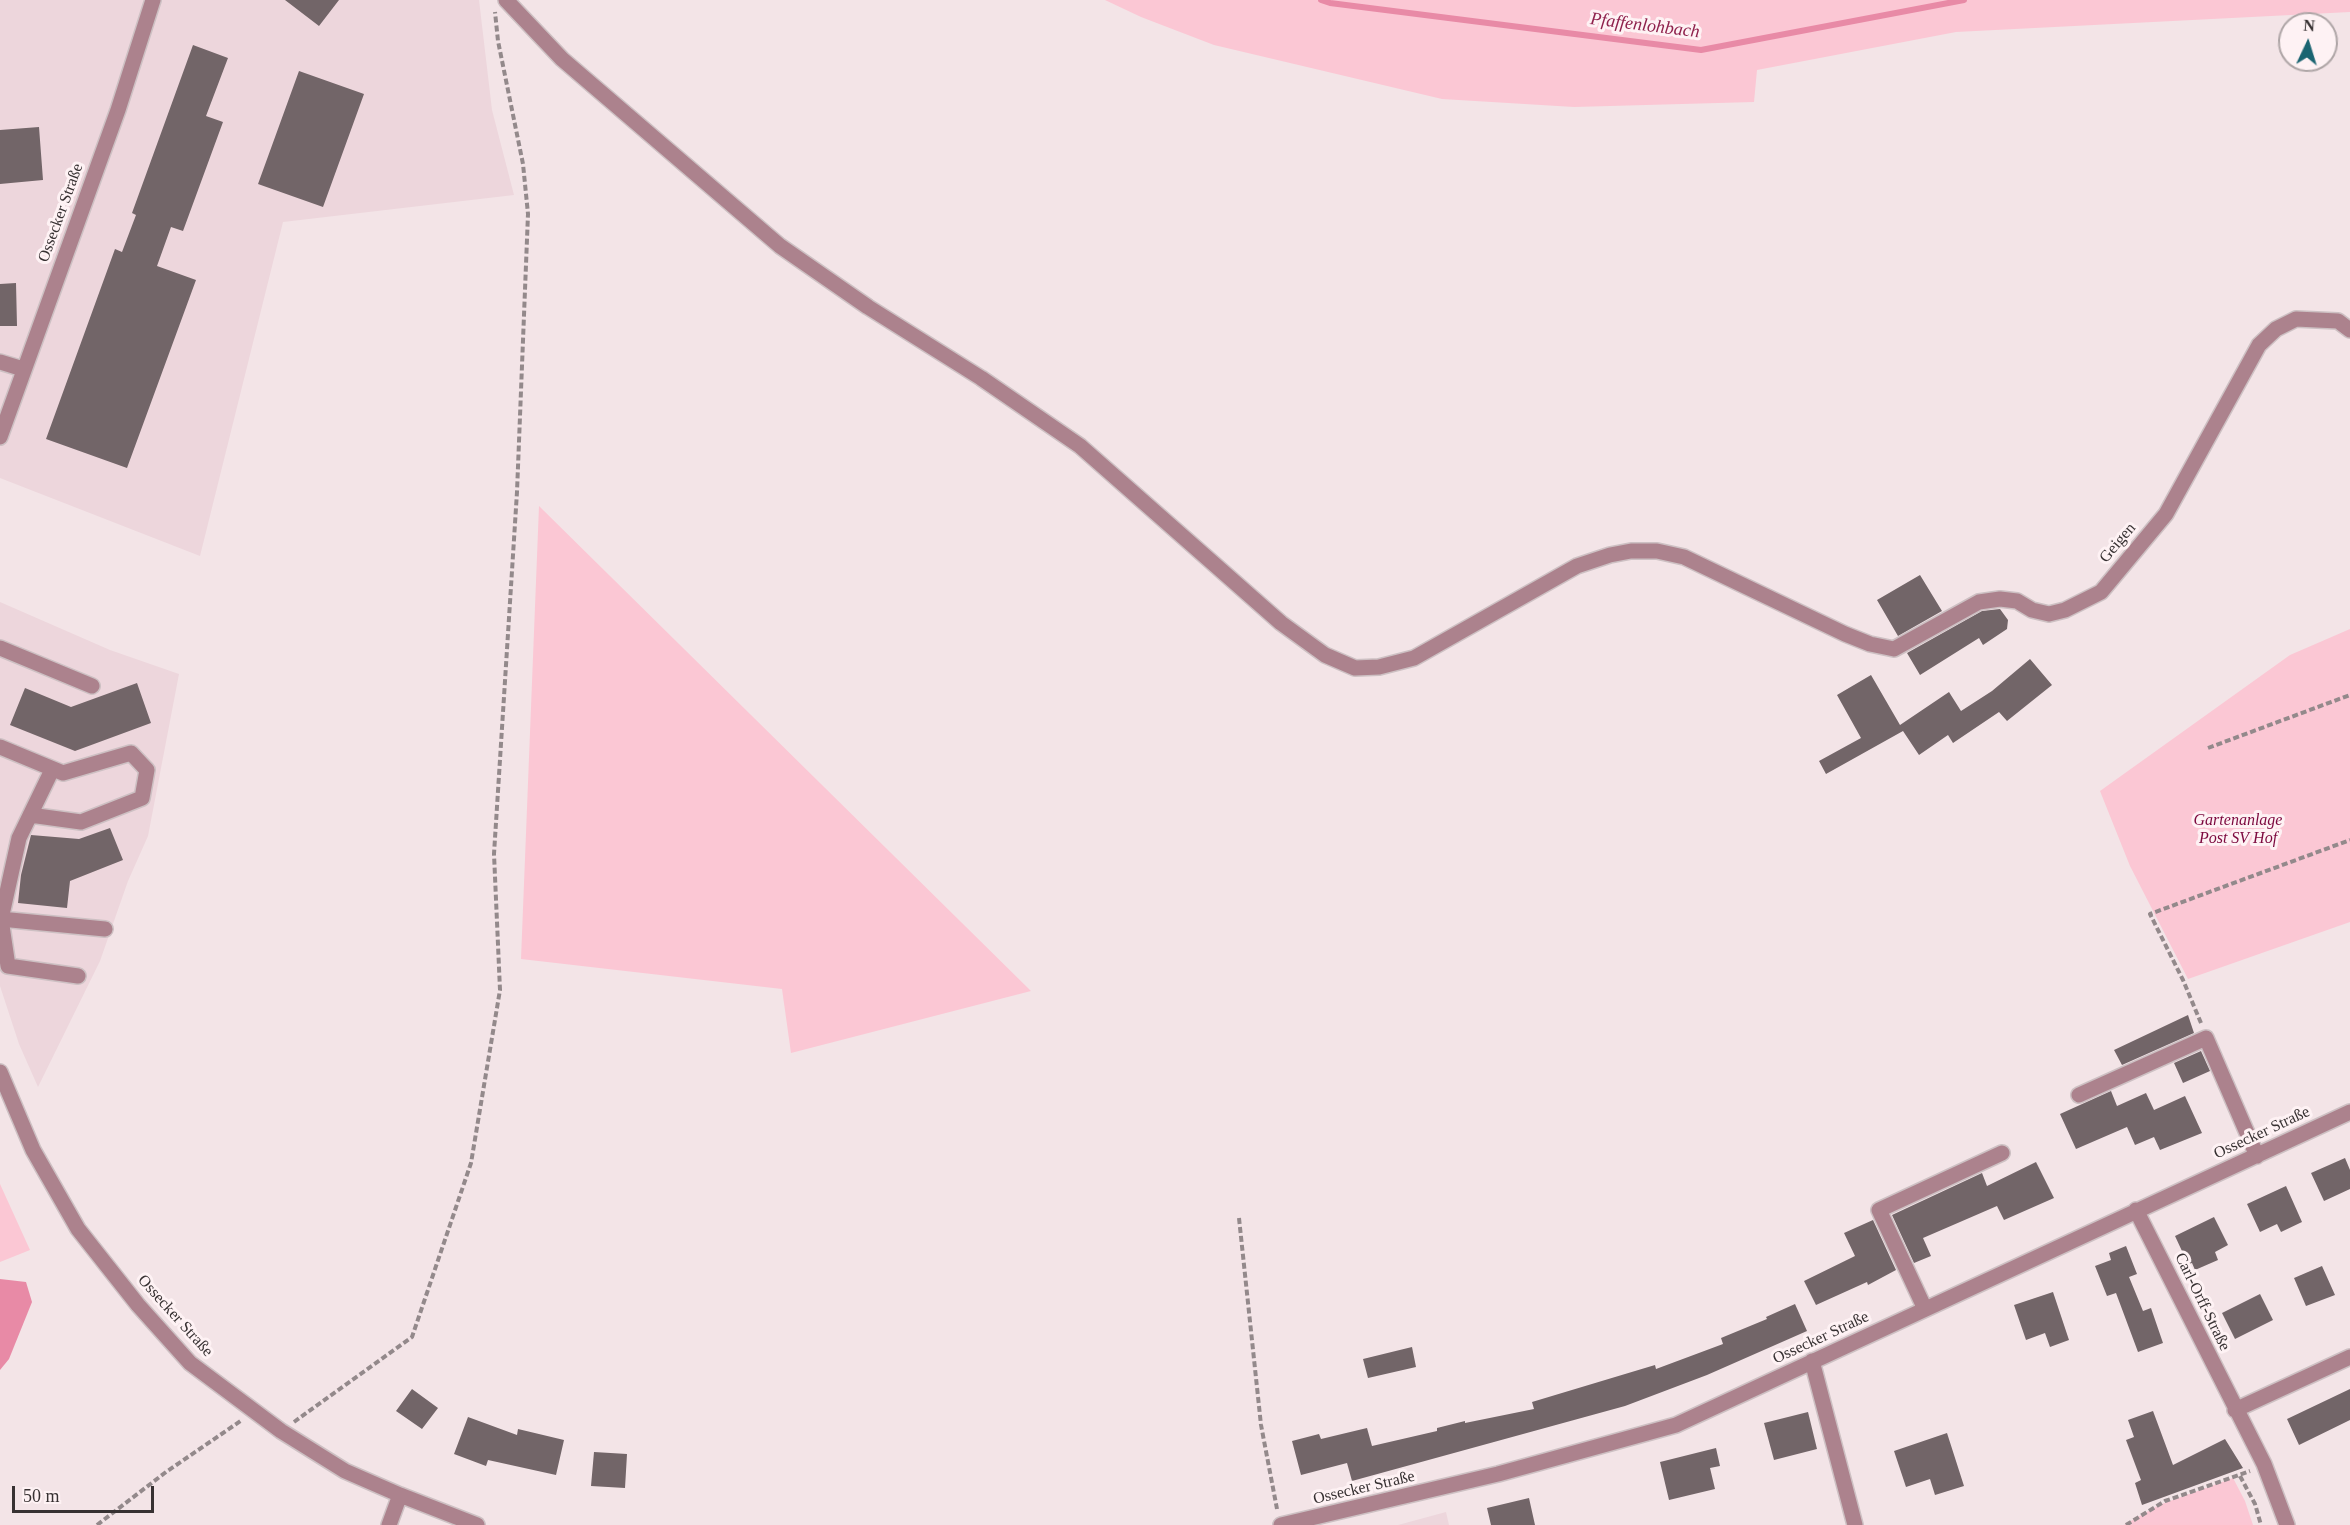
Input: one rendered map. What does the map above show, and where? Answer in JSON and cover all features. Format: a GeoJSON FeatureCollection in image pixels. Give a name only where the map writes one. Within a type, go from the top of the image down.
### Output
{"type":"FeatureCollection","features":[{"type":"Feature","properties":{"kind":"street","name":"Ossecker Straße"},"geometry":{"type":"LineString","coordinates":[[0,437],[117,110],[153,0]]}},
{"type":"Feature","properties":{"kind":"street","name":"Geigen"},"geometry":{"type":"LineString","coordinates":[[500,1],[562,59],[780,246],[868,307],[981,378],[1080,446],[1281,623],[1325,654],[1355,668],[1379,667],[1414,658],[1577,566],[1610,555],[1632,551],[1657,551],[1684,557],[1870,645],[1894,649],[1979,602],[2000,599],[2017,601],[2032,610],[2049,614],[2065,610],[2101,592],[2166,514],[2259,345],[2276,329],[2296,319],[2338,321],[2350,330]]}},
{"type":"Feature","properties":{"kind":"street"},"geometry":{"type":"LineString","coordinates":[[0,362],[23,369]]}},
{"type":"Feature","properties":{"kind":"street"},"geometry":{"type":"LineString","coordinates":[[0,648],[92,686]]}},
{"type":"Feature","properties":{"kind":"street"},"geometry":{"type":"LineString","coordinates":[[0,747],[63,773],[131,753],[147,770],[142,798],[81,822],[30,815]]}},
{"type":"Feature","properties":{"kind":"street"},"geometry":{"type":"LineString","coordinates":[[52,770],[19,838],[0,919],[8,966],[78,976]]}},
{"type":"Feature","properties":{"kind":"street"},"geometry":{"type":"LineString","coordinates":[[0,919],[105,929]]}},
{"type":"Feature","properties":{"kind":"street"},"geometry":{"type":"LineString","coordinates":[[2079,1095],[2206,1038],[2257,1156]]}},
{"type":"Feature","properties":{"kind":"street","name":"Ossecker Straße"},"geometry":{"type":"LineString","coordinates":[[0,1072],[33,1150],[78,1229],[138,1305],[190,1363],[281,1431],[345,1471],[400,1496],[477,1525]]}},
{"type":"Feature","properties":{"kind":"street","name":"Ossecker Straße"},"geometry":{"type":"LineString","coordinates":[[1287,1522],[1498,1474],[1676,1425],[2350,1112]]}},
{"type":"Feature","properties":{"kind":"street"},"geometry":{"type":"LineString","coordinates":[[1925,1308],[1879,1210],[2002,1153]]}},
{"type":"Feature","properties":{"kind":"street","name":"Carl-Orff-Straße"},"geometry":{"type":"LineString","coordinates":[[2136,1210],[2264,1464],[2287,1525]]}},
{"type":"Feature","properties":{"kind":"street"},"geometry":{"type":"LineString","coordinates":[[2235,1410],[2350,1357]]}},
{"type":"Feature","properties":{"kind":"street"},"geometry":{"type":"LineString","coordinates":[[1812,1361],[1855,1525]]}},
{"type":"Feature","properties":{"kind":"street"},"geometry":{"type":"LineString","coordinates":[[389,1525],[400,1496]]}},
{"type":"Feature","properties":{"kind":"path"},"geometry":{"type":"LineString","coordinates":[[281,1431],[412,1337],[471,1162],[500,990],[494,854],[517,492],[528,214],[523,164],[498,41],[500,1]]}},
{"type":"Feature","properties":{"kind":"path"},"geometry":{"type":"LineString","coordinates":[[2208,748],[2350,695]]}},
{"type":"Feature","properties":{"kind":"path"},"geometry":{"type":"LineString","coordinates":[[2206,1038],[2183,980],[2150,914],[2350,840]]}},
{"type":"Feature","properties":{"kind":"path"},"geometry":{"type":"LineString","coordinates":[[1239,1218],[1261,1425],[1287,1522]]}},
{"type":"Feature","properties":{"kind":"path"},"geometry":{"type":"LineString","coordinates":[[97,1525],[175,1465],[257,1413]]}},
{"type":"Feature","properties":{"kind":"path"},"geometry":{"type":"LineString","coordinates":[[2126,1525],[2165,1501],[2240,1476],[2264,1464]]}},
{"type":"Feature","properties":{"kind":"path"},"geometry":{"type":"LineString","coordinates":[[2240,1476],[2255,1504],[2261,1525]]}},
{"type":"Feature","properties":{"kind":"shaded area"},"geometry":{"type":"Polygon","coordinates":[[[0,0],[479,0],[492,110],[514,195],[283,222],[200,556],[0,478],[0,0]]]}},
{"type":"Feature","properties":{"kind":"shaded area"},"geometry":{"type":"Polygon","coordinates":[[[0,602],[110,650],[179,674],[148,836],[128,881],[100,961],[38,1087],[19,1044],[0,986],[0,602]]]}},
{"type":"Feature","properties":{"kind":"shaded area"},"geometry":{"type":"Polygon","coordinates":[[[0,1279],[26,1282],[32,1302],[9,1359],[0,1370],[0,1279]]]}},
{"type":"Feature","properties":{"kind":"shaded area"},"geometry":{"type":"Polygon","coordinates":[[[1446,1512],[1449,1525],[1398,1525],[1446,1512]]]}},
{"type":"Feature","properties":{"kind":"green space"},"geometry":{"type":"Polygon","coordinates":[[[1105,0],[2350,0],[2350,12],[2278,12],[2278,16],[1956,32],[1757,70],[1754,102],[1574,107],[1442,99],[1214,45],[1141,17],[1105,0]]]}},
{"type":"Feature","properties":{"kind":"green space"},"geometry":{"type":"Polygon","coordinates":[[[539,506],[1031,991],[791,1053],[782,989],[521,959],[539,506]]]}},
{"type":"Feature","properties":{"kind":"green space","name":"Gartenanlage Post SV Hof"},"geometry":{"type":"Polygon","coordinates":[[[2350,629],[2350,922],[2188,979],[2130,866],[2100,791],[2290,655],[2350,629]]]}},
{"type":"Feature","properties":{"kind":"green space"},"geometry":{"type":"Polygon","coordinates":[[[0,1184],[30,1250],[0,1262],[0,1184]]]}},
{"type":"Feature","properties":{"kind":"green space"},"geometry":{"type":"Polygon","coordinates":[[[2233,1478],[2245,1501],[2253,1525],[2124,1525],[2159,1505],[2233,1478]]]}},
{"type":"Feature","properties":{"kind":"building"},"geometry":{"type":"Polygon","coordinates":[[[285,0],[339,0],[319,26],[285,0]]]}},
{"type":"Feature","properties":{"kind":"building"},"geometry":{"type":"Polygon","coordinates":[[[193,45],[228,58],[206,116],[223,122],[183,231],[171,227],[157,266],[196,280],[127,468],[46,439],[115,249],[122,252],[136,215],[132,213],[193,45]]]}},
{"type":"Feature","properties":{"kind":"building"},"geometry":{"type":"Polygon","coordinates":[[[299,71],[364,94],[323,207],[258,184],[299,71]]]}},
{"type":"Feature","properties":{"kind":"building"},"geometry":{"type":"Polygon","coordinates":[[[39,127],[43,180],[0,184],[0,130],[39,127]]]}},
{"type":"Feature","properties":{"kind":"building"},"geometry":{"type":"Polygon","coordinates":[[[16,283],[17,326],[0,326],[0,284],[16,283]]]}},
{"type":"Feature","properties":{"kind":"building"},"geometry":{"type":"Polygon","coordinates":[[[1920,575],[1942,611],[1898,636],[1877,600],[1920,575]]]}},
{"type":"Feature","properties":{"kind":"building"},"geometry":{"type":"Polygon","coordinates":[[[2000,609],[2008,620],[2007,629],[1983,645],[1979,638],[1920,675],[1907,653],[1982,611],[2000,609]]]}},
{"type":"Feature","properties":{"kind":"building"},"geometry":{"type":"Polygon","coordinates":[[[2030,659],[2052,685],[2007,721],[1999,712],[1953,743],[1948,735],[1919,755],[1903,731],[1826,774],[1819,761],[1861,738],[1837,695],[1871,675],[1900,725],[1949,692],[1961,711],[1992,691],[2030,659]]]}},
{"type":"Feature","properties":{"kind":"building"},"geometry":{"type":"Polygon","coordinates":[[[137,683],[151,723],[75,751],[10,725],[25,688],[71,707],[137,683]]]}},
{"type":"Feature","properties":{"kind":"building"},"geometry":{"type":"Polygon","coordinates":[[[110,828],[123,860],[70,881],[67,908],[18,903],[21,875],[31,835],[79,839],[110,828]]]}},
{"type":"Feature","properties":{"kind":"building"},"geometry":{"type":"Polygon","coordinates":[[[2188,1015],[2194,1033],[2122,1065],[2114,1050],[2188,1015]]]}},
{"type":"Feature","properties":{"kind":"building"},"geometry":{"type":"Polygon","coordinates":[[[2201,1051],[2210,1071],[2183,1083],[2174,1063],[2201,1051]]]}},
{"type":"Feature","properties":{"kind":"building"},"geometry":{"type":"Polygon","coordinates":[[[2111,1091],[2117,1106],[2146,1093],[2154,1110],[2185,1096],[2202,1133],[2160,1150],[2154,1137],[2135,1145],[2127,1127],[2076,1149],[2060,1114],[2111,1091]]]}},
{"type":"Feature","properties":{"kind":"building"},"geometry":{"type":"Polygon","coordinates":[[[2345,1158],[2350,1170],[2350,1189],[2324,1201],[2311,1173],[2345,1158]]]}},
{"type":"Feature","properties":{"kind":"building"},"geometry":{"type":"Polygon","coordinates":[[[2036,1162],[2054,1198],[2004,1220],[1997,1206],[1923,1238],[1931,1256],[1914,1263],[1892,1215],[1982,1173],[1987,1186],[2036,1162]]]}},
{"type":"Feature","properties":{"kind":"building"},"geometry":{"type":"Polygon","coordinates":[[[2286,1186],[2302,1222],[2281,1232],[2277,1224],[2260,1232],[2247,1204],[2286,1186]]]}},
{"type":"Feature","properties":{"kind":"building"},"geometry":{"type":"Polygon","coordinates":[[[2214,1217],[2228,1245],[2215,1252],[2218,1260],[2195,1270],[2192,1263],[2188,1264],[2175,1236],[2214,1217]]]}},
{"type":"Feature","properties":{"kind":"building"},"geometry":{"type":"Polygon","coordinates":[[[1873,1220],[1896,1270],[1868,1285],[1867,1282],[1816,1305],[1804,1281],[1855,1256],[1844,1233],[1873,1220]]]}},
{"type":"Feature","properties":{"kind":"building"},"geometry":{"type":"Polygon","coordinates":[[[2126,1246],[2137,1274],[2129,1277],[2143,1311],[2151,1308],[2163,1343],[2138,1352],[2116,1293],[2107,1296],[2095,1266],[2111,1260],[2109,1253],[2126,1246]]]}},
{"type":"Feature","properties":{"kind":"building"},"geometry":{"type":"Polygon","coordinates":[[[2322,1266],[2335,1295],[2306,1306],[2294,1278],[2322,1266]]]}},
{"type":"Feature","properties":{"kind":"building"},"geometry":{"type":"Polygon","coordinates":[[[2053,1292],[2069,1340],[2050,1347],[2045,1333],[2026,1340],[2014,1305],[2053,1292]]]}},
{"type":"Feature","properties":{"kind":"building"},"geometry":{"type":"Polygon","coordinates":[[[2260,1294],[2273,1320],[2235,1339],[2222,1313],[2260,1294]]]}},
{"type":"Feature","properties":{"kind":"building"},"geometry":{"type":"Polygon","coordinates":[[[1795,1304],[1807,1331],[1707,1375],[1625,1406],[1352,1481],[1347,1463],[1301,1475],[1292,1441],[1319,1434],[1321,1439],[1367,1428],[1372,1446],[1437,1431],[1437,1428],[1465,1421],[1465,1423],[1534,1409],[1532,1402],[1655,1365],[1656,1369],[1723,1344],[1721,1338],[1767,1319],[1766,1317],[1795,1304]]]}},
{"type":"Feature","properties":{"kind":"building"},"geometry":{"type":"Polygon","coordinates":[[[1412,1347],[1416,1367],[1368,1378],[1363,1359],[1412,1347]]]}},
{"type":"Feature","properties":{"kind":"building"},"geometry":{"type":"Polygon","coordinates":[[[412,1389],[438,1408],[422,1429],[396,1411],[412,1389]]]}},
{"type":"Feature","properties":{"kind":"building"},"geometry":{"type":"Polygon","coordinates":[[[2350,1389],[2350,1420],[2299,1445],[2287,1419],[2350,1389]]]}},
{"type":"Feature","properties":{"kind":"building"},"geometry":{"type":"Polygon","coordinates":[[[2153,1411],[2173,1465],[2225,1439],[2243,1468],[2142,1505],[2135,1483],[2141,1480],[2126,1440],[2134,1437],[2128,1420],[2153,1411]]]}},
{"type":"Feature","properties":{"kind":"building"},"geometry":{"type":"Polygon","coordinates":[[[1808,1412],[1817,1449],[1774,1460],[1764,1423],[1808,1412]]]}},
{"type":"Feature","properties":{"kind":"building"},"geometry":{"type":"Polygon","coordinates":[[[468,1417],[517,1435],[518,1429],[564,1440],[556,1475],[488,1460],[486,1466],[454,1454],[468,1417]]]}},
{"type":"Feature","properties":{"kind":"building"},"geometry":{"type":"Polygon","coordinates":[[[1947,1433],[1964,1486],[1935,1495],[1930,1479],[1906,1487],[1894,1451],[1947,1433]]]}},
{"type":"Feature","properties":{"kind":"building"},"geometry":{"type":"Polygon","coordinates":[[[1716,1448],[1720,1466],[1710,1468],[1715,1489],[1669,1500],[1660,1462],[1716,1448]]]}},
{"type":"Feature","properties":{"kind":"building"},"geometry":{"type":"Polygon","coordinates":[[[594,1452],[627,1454],[625,1488],[591,1486],[594,1452]]]}},
{"type":"Feature","properties":{"kind":"building"},"geometry":{"type":"Polygon","coordinates":[[[1529,1498],[1535,1525],[1491,1525],[1487,1508],[1529,1498]]]}},
{"type":"Feature","properties":{"kind":"waterway","name":"Pfaffenlohbach"},"geometry":{"type":"LineString","coordinates":[[1321,0],[1330,3],[1701,50],[1964,0]]}}]}
